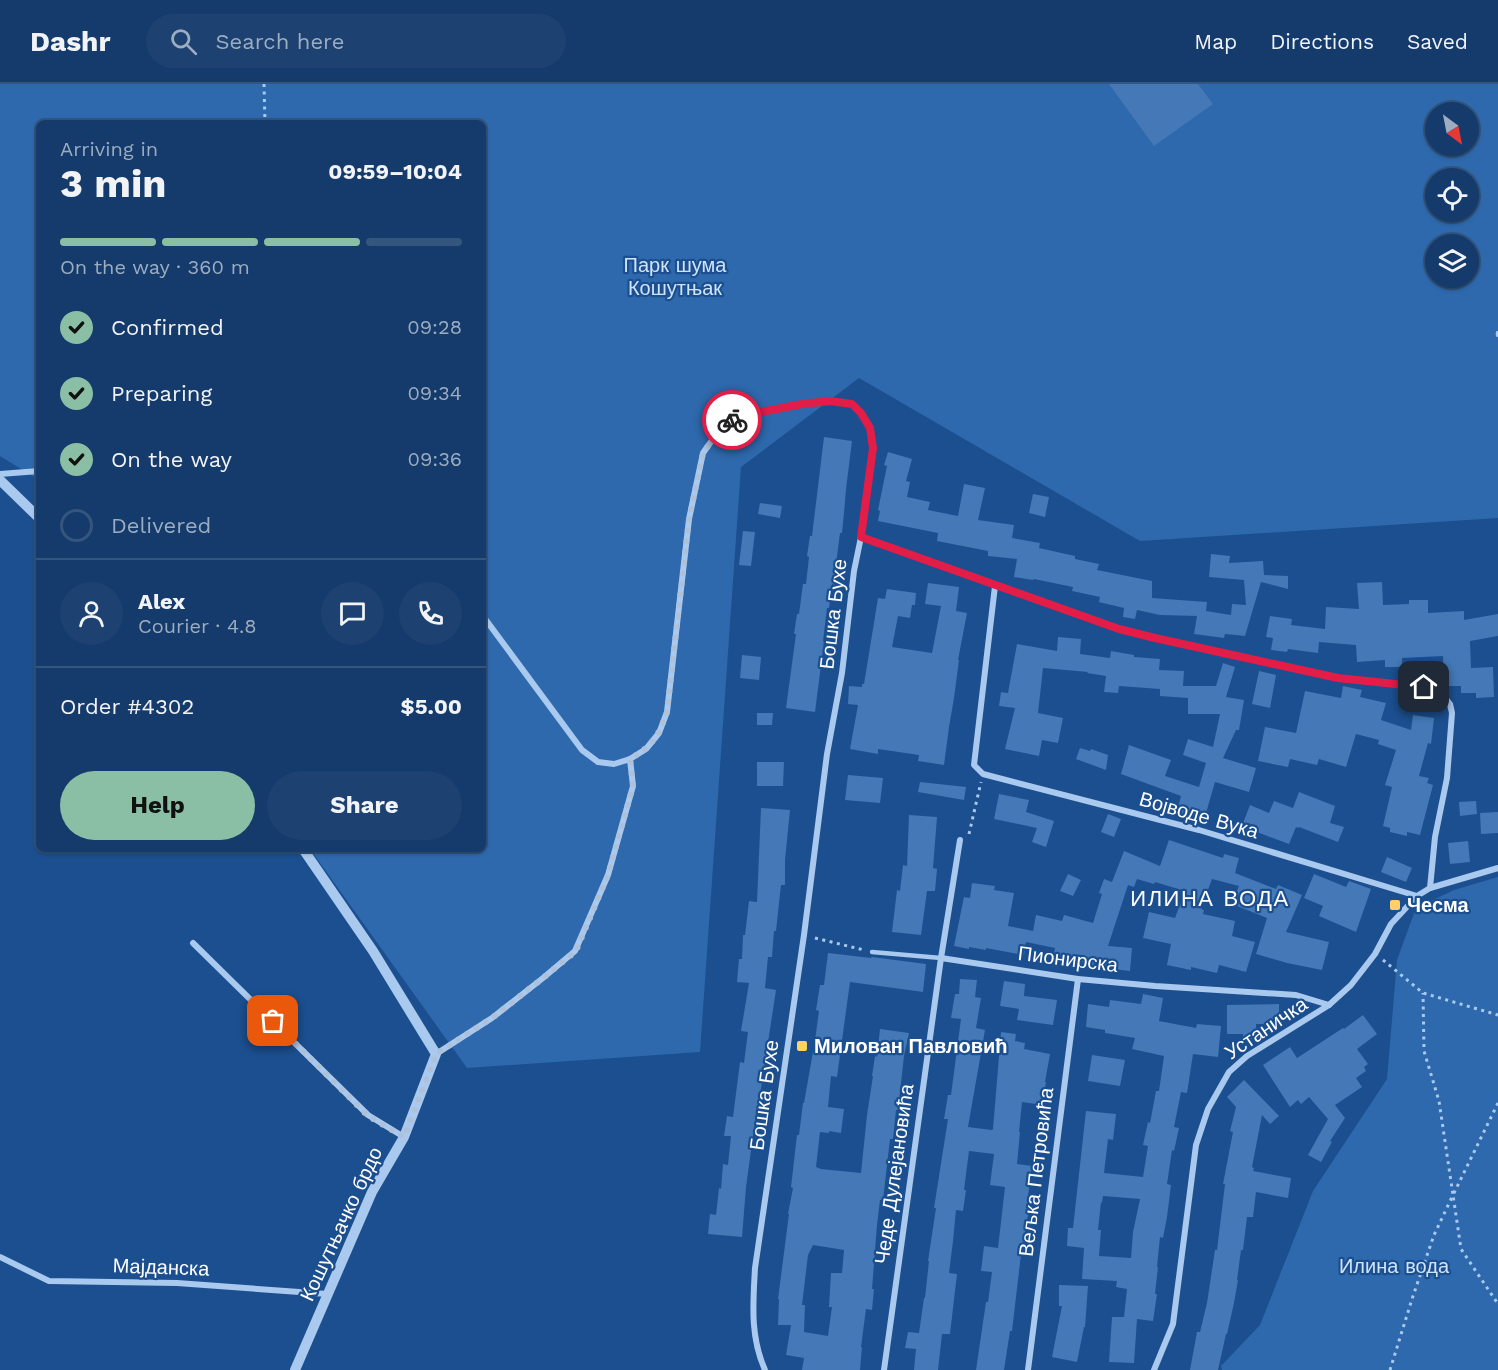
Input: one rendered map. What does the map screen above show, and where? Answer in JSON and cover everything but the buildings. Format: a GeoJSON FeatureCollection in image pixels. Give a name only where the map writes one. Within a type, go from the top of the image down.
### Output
{"type":"FeatureCollection","features":[{"type":"Feature","properties":{"kind":"street","name":"Бошка Бухе"},"geometry":{"type":"LineString","coordinates":[[630,759],[646,749],[659,732],[667,712],[689,519],[703,453],[720,429],[736,417],[802,404],[830,401],[852,404],[870,428],[873,448],[854,571],[842,673],[826,754],[804,935],[755,1268],[752,1315],[759,1356],[765,1370]]}},
{"type":"Feature","properties":{"kind":"street"},"geometry":{"type":"LineString","coordinates":[[0,474],[36,471]]}},
{"type":"Feature","properties":{"kind":"street"},"geometry":{"type":"LineString","coordinates":[[0,480],[36,515]]}},
{"type":"Feature","properties":{"kind":"street"},"geometry":{"type":"LineString","coordinates":[[861,537],[1119,629],[1338,678],[1424,687],[1432,690],[1446,699],[1452,713],[1447,778],[1435,837],[1430,888]]}},
{"type":"Feature","properties":{"kind":"street"},"geometry":{"type":"LineString","coordinates":[[983,774],[974,765],[995,586]]}},
{"type":"Feature","properties":{"kind":"street"},"geometry":{"type":"LineString","coordinates":[[305,852],[373,951],[436,1054],[492,1018],[576,951],[608,875],[633,786],[630,759],[614,764],[598,762],[582,750],[486,620]]}},
{"type":"Feature","properties":{"kind":"street","name":"Војводе Вука"},"geometry":{"type":"LineString","coordinates":[[983,774],[1199,830],[1417,896]]}},
{"type":"Feature","properties":{"kind":"street","name":"Чеде Дулејановића"},"geometry":{"type":"LineString","coordinates":[[884,1370],[941,958],[960,840]]}},
{"type":"Feature","properties":{"kind":"street","name":"Устаничка"},"geometry":{"type":"LineString","coordinates":[[1154,1370],[1173,1324],[1196,1146],[1208,1109],[1229,1072],[1247,1056],[1329,1005],[1351,986],[1375,954],[1391,924],[1417,896],[1430,888],[1498,868]]}},
{"type":"Feature","properties":{"kind":"street"},"geometry":{"type":"LineString","coordinates":[[193,943],[368,1116],[404,1137]]}},
{"type":"Feature","properties":{"kind":"street","name":"Пионирска"},"geometry":{"type":"LineString","coordinates":[[941,958],[1078,979],[1296,995],[1329,1005]]}},
{"type":"Feature","properties":{"kind":"street","name":"Вељка Петровића"},"geometry":{"type":"LineString","coordinates":[[1028,1370],[1078,979]]}},
{"type":"Feature","properties":{"kind":"street","name":"Кошутњачко брдо"},"geometry":{"type":"LineString","coordinates":[[295,1370],[372,1192],[404,1137],[436,1054]]}},
{"type":"Feature","properties":{"kind":"street","name":"Мајданска"},"geometry":{"type":"LineString","coordinates":[[0,1257],[49,1281],[177,1283],[327,1294]]}},
{"type":"Feature","properties":{"kind":"lane","name":"Пионирска"},"geometry":{"type":"LineString","coordinates":[[872,952],[941,958]]}},
{"type":"Feature","properties":{"kind":"path"},"geometry":{"type":"LineString","coordinates":[[264,84],[265,120]]}},
{"type":"Feature","properties":{"kind":"path"},"geometry":{"type":"LineString","coordinates":[[960,840],[970,833],[983,774]]}},
{"type":"Feature","properties":{"kind":"path"},"geometry":{"type":"LineString","coordinates":[[804,935],[872,952]]}},
{"type":"Feature","properties":{"kind":"path"},"geometry":{"type":"LineString","coordinates":[[1375,954],[1423,993],[1498,1015]]}},
{"type":"Feature","properties":{"kind":"path"},"geometry":{"type":"LineString","coordinates":[[1423,993],[1424,1051],[1438,1101],[1461,1248],[1498,1304]]}},
{"type":"Feature","properties":{"kind":"path"},"geometry":{"type":"LineString","coordinates":[[1390,1370],[1431,1246],[1498,1103]]}},
{"type":"Feature","properties":{"kind":"green space","name":"Парк шума Кошутњак"},"geometry":{"type":"Polygon","coordinates":[[[0,84],[1498,84],[1498,518],[1140,541],[859,378],[741,467],[700,1052],[467,1068],[312,852],[486,852],[486,120],[36,120],[36,478],[0,456],[0,84]]]}},
{"type":"Feature","properties":{"kind":"green space","name":"Илина вода"},"geometry":{"type":"Polygon","coordinates":[[[1498,877],[1498,1370],[1222,1370],[1221,1366],[1260,1325],[1313,1191],[1387,1079],[1397,960],[1416,908],[1454,890],[1498,877]]]}},
{"type":"Feature","properties":{"kind":"way so far"},"geometry":{"type":"LineString","coordinates":[[273,1021],[368,1116],[404,1137],[436,1054],[492,1018],[576,951],[608,875],[633,786],[630,759],[646,749],[659,732],[667,712],[689,519],[703,453],[720,429],[732,420]]}},
{"type":"Feature","properties":{"kind":"place","name":"Чесма"},"geometry":{"type":"Point","coordinates":[1395,905]}},
{"type":"Feature","properties":{"kind":"place","name":"Милован Павловић"},"geometry":{"type":"Point","coordinates":[802,1046]}},
{"type":"Feature","properties":{"kind":"district","name":"ИЛИНА ВОДА"},"geometry":{"type":"Point","coordinates":[1210,898]}},
{"type":"Feature","properties":{"kind":"route"},"geometry":{"type":"LineString","coordinates":[[732,420],[736,417],[802,404],[830,401],[852,404],[870,428],[873,448],[861,537],[1119,629],[1338,678],[1424,687]]}}]}
